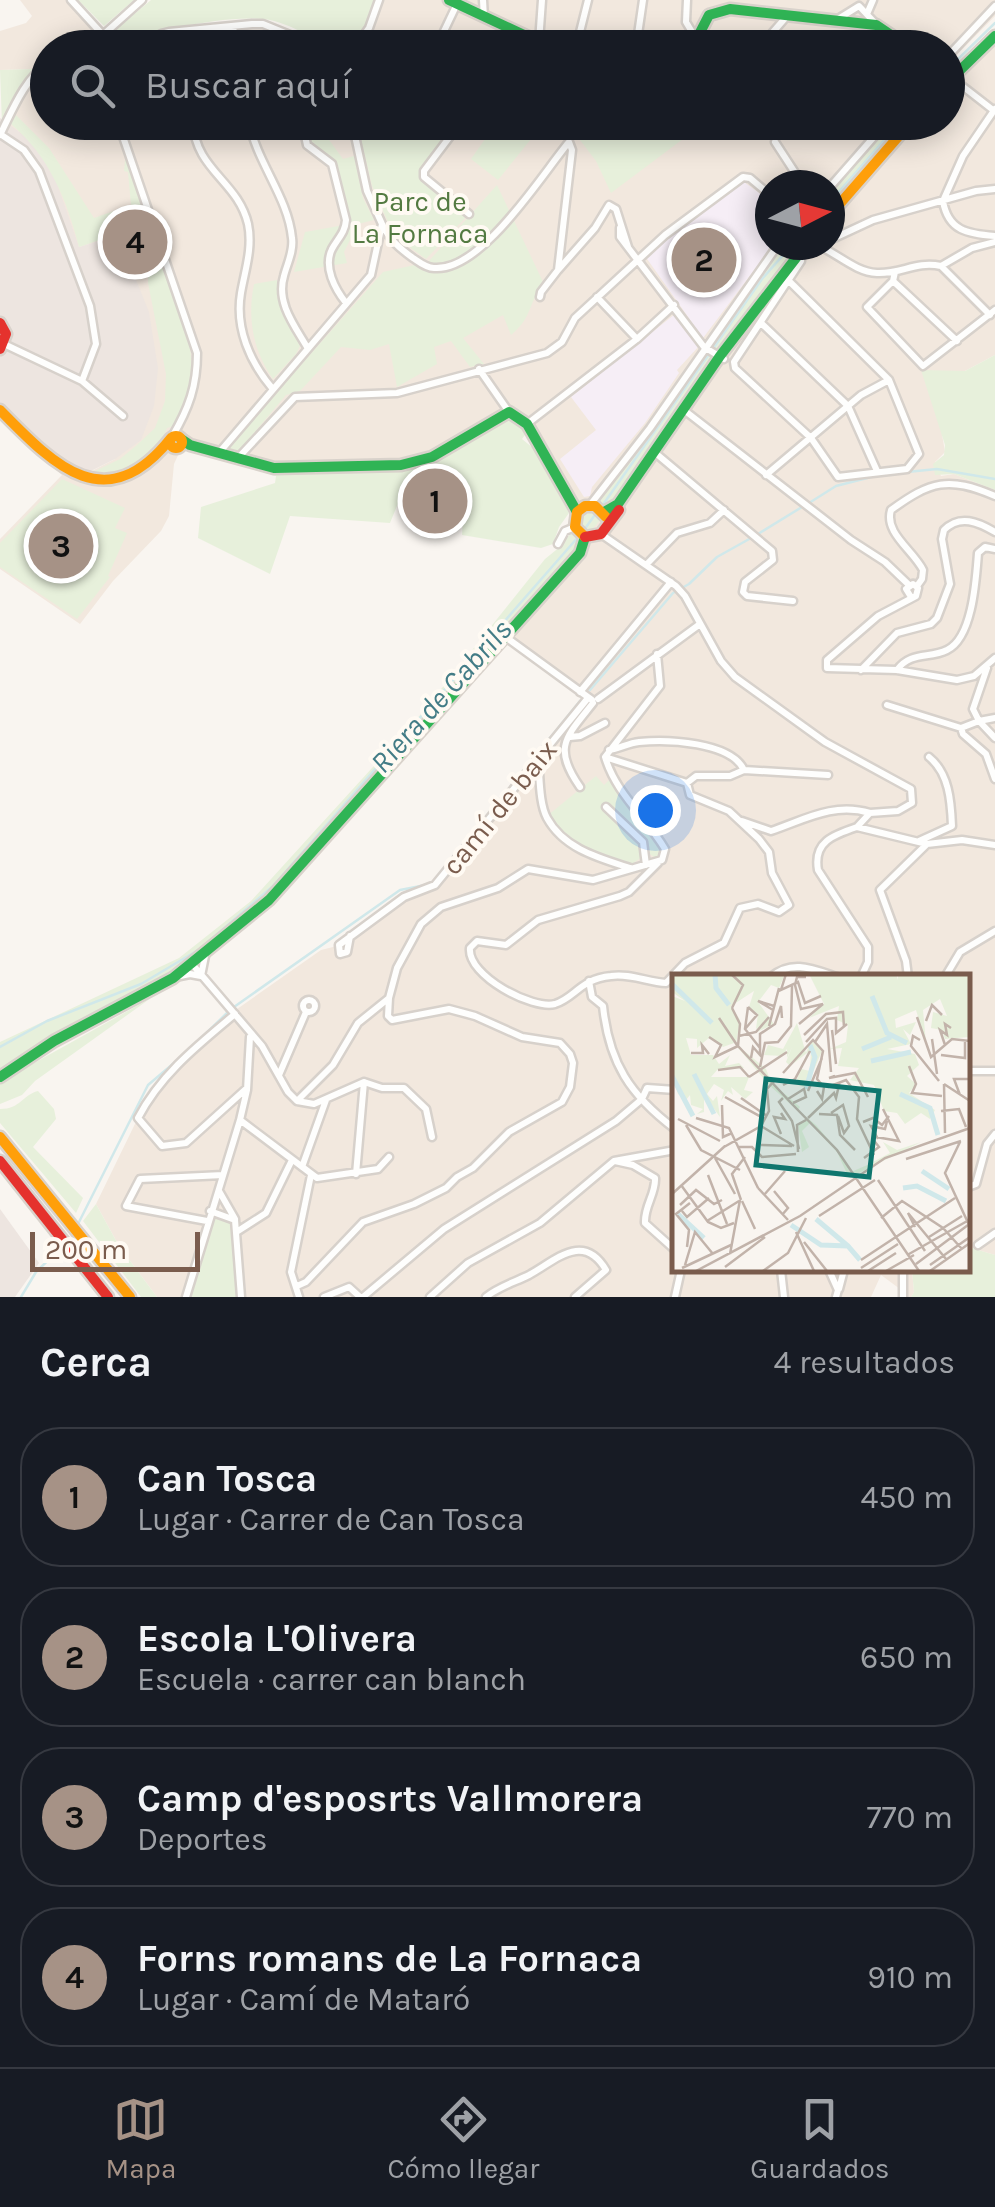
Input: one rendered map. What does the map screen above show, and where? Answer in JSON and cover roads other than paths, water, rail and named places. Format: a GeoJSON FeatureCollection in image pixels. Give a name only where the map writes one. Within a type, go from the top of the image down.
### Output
{"type":"FeatureCollection","features":[{"type":"Feature","properties":{"kind":"main road"},"geometry":{"type":"LineString","coordinates":[[453,3],[510,30]]}},
{"type":"Feature","properties":{"kind":"main road"},"geometry":{"type":"LineString","coordinates":[[701,30],[709,15],[718,10],[876,24],[884,30]]}},
{"type":"Feature","properties":{"kind":"main road"},"geometry":{"type":"LineString","coordinates":[[965,63],[995,36]]}},
{"type":"Feature","properties":{"kind":"main road"},"geometry":{"type":"LineString","coordinates":[[845,197],[894,140]]}},
{"type":"Feature","properties":{"kind":"main road"},"geometry":{"type":"LineString","coordinates":[[604,523],[794,260]]}},
{"type":"Feature","properties":{"kind":"main road"},"geometry":{"type":"LineString","coordinates":[[0,323],[6,334],[2,346]]}},
{"type":"Feature","properties":{"kind":"main road"},"geometry":{"type":"LineString","coordinates":[[0,410],[72,477],[86,482],[122,478],[178,442],[274,468],[400,465],[432,457],[509,412],[527,424],[577,512],[575,527],[586,537]]}},
{"type":"Feature","properties":{"kind":"main road"},"geometry":{"type":"LineString","coordinates":[[0,1077],[54,1041],[173,978],[270,900],[580,553],[586,537],[604,523],[659,456],[686,412]]}},
{"type":"Feature","properties":{"kind":"main road"},"geometry":{"type":"LineString","coordinates":[[577,512],[590,505],[604,523]]}},
{"type":"Feature","properties":{"kind":"main road"},"geometry":{"type":"LineString","coordinates":[[0,1138],[130,1297]]}},
{"type":"Feature","properties":{"kind":"main road"},"geometry":{"type":"LineString","coordinates":[[0,1162],[108,1297]]}},
{"type":"Feature","properties":{"kind":"street"},"geometry":{"type":"LineString","coordinates":[[71,0],[98,30]]}},
{"type":"Feature","properties":{"kind":"street"},"geometry":{"type":"LineString","coordinates":[[110,30],[142,0]]}},
{"type":"Feature","properties":{"kind":"street"},"geometry":{"type":"LineString","coordinates":[[368,30],[379,0]]}},
{"type":"Feature","properties":{"kind":"street"},"geometry":{"type":"LineString","coordinates":[[483,0],[484,18]]}},
{"type":"Feature","properties":{"kind":"street"},"geometry":{"type":"LineString","coordinates":[[540,30],[542,0]]}},
{"type":"Feature","properties":{"kind":"street"},"geometry":{"type":"LineString","coordinates":[[580,30],[588,0]]}},
{"type":"Feature","properties":{"kind":"street"},"geometry":{"type":"LineString","coordinates":[[639,30],[643,0]]}},
{"type":"Feature","properties":{"kind":"street"},"geometry":{"type":"LineString","coordinates":[[687,0],[689,30]]}},
{"type":"Feature","properties":{"kind":"street"},"geometry":{"type":"LineString","coordinates":[[867,14],[873,0]]}},
{"type":"Feature","properties":{"kind":"street"},"geometry":{"type":"LineString","coordinates":[[443,30],[453,3]]}},
{"type":"Feature","properties":{"kind":"street"},"geometry":{"type":"LineString","coordinates":[[837,20],[859,6],[876,24]]}},
{"type":"Feature","properties":{"kind":"street"},"geometry":{"type":"LineString","coordinates":[[965,38],[995,6]]}},
{"type":"Feature","properties":{"kind":"street"},"geometry":{"type":"LineString","coordinates":[[775,30],[787,16]]}},
{"type":"Feature","properties":{"kind":"street"},"geometry":{"type":"LineString","coordinates":[[194,30],[263,24],[278,30]]}},
{"type":"Feature","properties":{"kind":"street"},"geometry":{"type":"LineString","coordinates":[[233,30],[236,25]]}},
{"type":"Feature","properties":{"kind":"street"},"geometry":{"type":"LineString","coordinates":[[30,85],[0,134],[24,150],[39,171],[90,306],[96,344],[82,381]]}},
{"type":"Feature","properties":{"kind":"street"},"geometry":{"type":"LineString","coordinates":[[965,89],[994,110],[964,156],[943,201],[950,223],[961,232],[995,241]]}},
{"type":"Feature","properties":{"kind":"street"},"geometry":{"type":"LineString","coordinates":[[124,140],[197,352],[197,379],[182,418],[178,442]]}},
{"type":"Feature","properties":{"kind":"street"},"geometry":{"type":"LineString","coordinates":[[198,140],[201,157],[235,195],[247,220],[250,254],[240,300],[241,327],[253,360],[272,388]]}},
{"type":"Feature","properties":{"kind":"street"},"geometry":{"type":"LineString","coordinates":[[254,140],[282,202],[293,240],[282,294],[290,319],[307,347]]}},
{"type":"Feature","properties":{"kind":"street"},"geometry":{"type":"LineString","coordinates":[[307,140],[332,164],[342,202],[346,226],[328,263],[346,303]]}},
{"type":"Feature","properties":{"kind":"street"},"geometry":{"type":"LineString","coordinates":[[356,140],[367,191],[388,237],[422,264],[438,268],[454,263],[489,240],[573,140],[558,270]]}},
{"type":"Feature","properties":{"kind":"street"},"geometry":{"type":"LineString","coordinates":[[447,140],[424,171],[424,177],[469,214]]}},
{"type":"Feature","properties":{"kind":"street"},"geometry":{"type":"LineString","coordinates":[[845,170],[872,140]]}},
{"type":"Feature","properties":{"kind":"street"},"geometry":{"type":"LineString","coordinates":[[775,142],[794,170]]}},
{"type":"Feature","properties":{"kind":"street"},"geometry":{"type":"LineString","coordinates":[[238,459],[290,399],[397,393],[541,355],[554,348],[575,318],[665,234],[743,177],[755,182]]}},
{"type":"Feature","properties":{"kind":"street"},"geometry":{"type":"LineString","coordinates":[[845,233],[873,220],[995,190]]}},
{"type":"Feature","properties":{"kind":"street"},"geometry":{"type":"LineString","coordinates":[[540,298],[558,270],[596,228],[609,205],[616,209],[621,222],[620,237],[706,348],[724,358],[811,438],[838,477],[907,470],[920,454],[889,380],[789,281]]}},
{"type":"Feature","properties":{"kind":"street"},"geometry":{"type":"LineString","coordinates":[[218,454],[371,274],[382,224]]}},
{"type":"Feature","properties":{"kind":"street"},"geometry":{"type":"LineString","coordinates":[[941,266],[972,248],[995,241]]}},
{"type":"Feature","properties":{"kind":"street"},"geometry":{"type":"LineString","coordinates":[[845,259],[869,272],[894,277],[957,341]]}},
{"type":"Feature","properties":{"kind":"street"},"geometry":{"type":"LineString","coordinates":[[590,505],[650,428],[768,260]]}},
{"type":"Feature","properties":{"kind":"street"},"geometry":{"type":"LineString","coordinates":[[724,358],[761,323],[801,260]]}},
{"type":"Feature","properties":{"kind":"street"},"geometry":{"type":"LineString","coordinates":[[923,262],[941,266],[993,313],[923,366],[867,308],[894,277],[923,262]]}},
{"type":"Feature","properties":{"kind":"street"},"geometry":{"type":"LineString","coordinates":[[598,298],[638,339]]}},
{"type":"Feature","properties":{"kind":"street"},"geometry":{"type":"LineString","coordinates":[[527,424],[638,339],[674,305]]}},
{"type":"Feature","properties":{"kind":"street"},"geometry":{"type":"LineString","coordinates":[[761,323],[848,406],[878,471]]}},
{"type":"Feature","properties":{"kind":"street"},"geometry":{"type":"LineString","coordinates":[[2,346],[82,381],[123,416]]}},
{"type":"Feature","properties":{"kind":"street"},"geometry":{"type":"LineString","coordinates":[[480,369],[509,412]]}},
{"type":"Feature","properties":{"kind":"street"},"geometry":{"type":"LineString","coordinates":[[766,474],[861,395],[889,380]]}},
{"type":"Feature","properties":{"kind":"street"},"geometry":{"type":"LineString","coordinates":[[686,412],[885,562],[918,594],[878,616],[826,663],[831,670],[897,670],[957,680],[974,676],[995,658]]}},
{"type":"Feature","properties":{"kind":"street"},"geometry":{"type":"LineString","coordinates":[[659,456],[772,551],[773,560],[745,582],[742,592],[747,596],[793,601]]}},
{"type":"Feature","properties":{"kind":"street"},"geometry":{"type":"LineString","coordinates":[[913,586],[922,579],[923,570],[891,528],[891,510],[930,484],[948,482],[995,496]]}},
{"type":"Feature","properties":{"kind":"street"},"geometry":{"type":"LineString","coordinates":[[646,565],[677,533],[710,522],[724,510]]}},
{"type":"Feature","properties":{"kind":"street"},"geometry":{"type":"LineString","coordinates":[[860,670],[898,633],[932,624],[937,618],[950,584],[942,539],[949,524],[968,521],[995,532]]}},
{"type":"Feature","properties":{"kind":"street"},"geometry":{"type":"LineString","coordinates":[[604,523],[646,565],[685,596],[734,677],[824,742],[883,771],[911,790],[912,803],[906,808],[870,813],[856,809],[820,812],[770,831],[739,820]]}},
{"type":"Feature","properties":{"kind":"street"},"geometry":{"type":"LineString","coordinates":[[558,544],[565,531],[575,527]]}},
{"type":"Feature","properties":{"kind":"street"},"geometry":{"type":"LineString","coordinates":[[897,670],[916,655],[946,651],[956,644],[964,633],[978,553],[985,547],[995,549]]}},
{"type":"Feature","properties":{"kind":"street"},"geometry":{"type":"LineString","coordinates":[[580,692],[670,582]]}},
{"type":"Feature","properties":{"kind":"street","name":"camí de baix"},"geometry":{"type":"LineString","coordinates":[[350,936],[404,897],[436,885],[538,759],[593,700],[700,624]]}},
{"type":"Feature","properties":{"kind":"street"},"geometry":{"type":"LineString","coordinates":[[507,638],[593,700],[564,748],[565,764],[580,786]]}},
{"type":"Feature","properties":{"kind":"street"},"geometry":{"type":"LineString","coordinates":[[657,654],[660,686],[607,754],[609,772],[665,848],[660,861],[629,892],[538,920],[506,945],[477,941],[469,953],[472,964],[488,982],[541,1003],[560,1002],[589,981],[615,975],[666,983],[672,977]]}},
{"type":"Feature","properties":{"kind":"street"},"geometry":{"type":"LineString","coordinates":[[987,667],[974,702],[979,721],[995,738]]}},
{"type":"Feature","properties":{"kind":"street"},"geometry":{"type":"LineString","coordinates":[[887,704],[961,728],[995,718]]}},
{"type":"Feature","properties":{"kind":"street"},"geometry":{"type":"LineString","coordinates":[[568,736],[580,736],[605,722]]}},
{"type":"Feature","properties":{"kind":"street"},"geometry":{"type":"LineString","coordinates":[[961,728],[986,754],[995,779]]}},
{"type":"Feature","properties":{"kind":"street"},"geometry":{"type":"LineString","coordinates":[[607,754],[642,741],[692,744],[726,752],[738,759],[744,770]]}},
{"type":"Feature","properties":{"kind":"street"},"geometry":{"type":"LineString","coordinates":[[607,754],[687,783]]}},
{"type":"Feature","properties":{"kind":"street"},"geometry":{"type":"LineString","coordinates":[[918,841],[952,826],[950,794],[937,764],[929,756]]}},
{"type":"Feature","properties":{"kind":"street"},"geometry":{"type":"LineString","coordinates":[[538,759],[547,817],[564,838],[584,853],[632,869]]}},
{"type":"Feature","properties":{"kind":"street"},"geometry":{"type":"LineString","coordinates":[[687,783],[696,776],[730,776],[744,770],[828,775]]}},
{"type":"Feature","properties":{"kind":"street"},"geometry":{"type":"LineString","coordinates":[[675,974],[685,963],[724,942],[740,908],[758,904],[779,912],[788,905],[772,873],[769,852],[729,811],[690,795],[687,783]]}},
{"type":"Feature","properties":{"kind":"street"},"geometry":{"type":"LineString","coordinates":[[606,807],[643,842],[646,865]]}},
{"type":"Feature","properties":{"kind":"street"},"geometry":{"type":"LineString","coordinates":[[862,974],[868,962],[868,947],[818,870],[816,856],[832,836],[857,827],[870,813]]}},
{"type":"Feature","properties":{"kind":"street"},"geometry":{"type":"LineString","coordinates":[[857,827],[927,844],[962,840],[995,845]]}},
{"type":"Feature","properties":{"kind":"street"},"geometry":{"type":"LineString","coordinates":[[908,974],[880,890],[927,844]]}},
{"type":"Feature","properties":{"kind":"street"},"geometry":{"type":"LineString","coordinates":[[297,1286],[306,1282],[363,1222],[446,1188],[509,1132],[562,1102],[570,1087],[573,1064],[560,1043],[522,1037],[449,1009],[392,1020],[388,1016],[389,998],[408,944],[421,924],[441,907],[498,888],[528,869],[589,880],[660,861]]}},
{"type":"Feature","properties":{"kind":"street"},"geometry":{"type":"LineString","coordinates":[[612,862],[614,874]]}},
{"type":"Feature","properties":{"kind":"street"},"geometry":{"type":"LineString","coordinates":[[948,974],[960,952],[995,931]]}},
{"type":"Feature","properties":{"kind":"street"},"geometry":{"type":"LineString","coordinates":[[201,976],[205,955]]}},
{"type":"Feature","properties":{"kind":"street"},"geometry":{"type":"LineString","coordinates":[[192,964],[262,1046],[297,1102],[326,1100],[364,1082],[408,1091],[426,1110],[432,1137]]}},
{"type":"Feature","properties":{"kind":"street"},"geometry":{"type":"LineString","coordinates":[[775,974],[794,966],[825,974]]}},
{"type":"Feature","properties":{"kind":"street"},"geometry":{"type":"LineString","coordinates":[[173,978],[201,976]]}},
{"type":"Feature","properties":{"kind":"street"},"geometry":{"type":"LineString","coordinates":[[589,981],[592,996],[603,1006],[620,1074],[651,1110],[672,1127]]}},
{"type":"Feature","properties":{"kind":"street"},"geometry":{"type":"LineString","coordinates":[[297,1102],[333,1065],[358,1024],[389,998]]}},
{"type":"Feature","properties":{"kind":"street"},"geometry":{"type":"LineString","coordinates":[[278,1076],[306,1012]]}},
{"type":"Feature","properties":{"kind":"street"},"geometry":{"type":"LineString","coordinates":[[236,1014],[181,1060],[150,1094],[138,1118],[162,1146],[182,1144],[248,1088]]}},
{"type":"Feature","properties":{"kind":"street"},"geometry":{"type":"LineString","coordinates":[[186,1297],[248,1088],[250,1035]]}},
{"type":"Feature","properties":{"kind":"street"},"geometry":{"type":"LineString","coordinates":[[356,1174],[364,1082]]}},
{"type":"Feature","properties":{"kind":"street"},"geometry":{"type":"LineString","coordinates":[[324,1297],[349,1286],[361,1297],[444,1228],[616,1121],[642,1099],[647,1088],[672,1089]]}},
{"type":"Feature","properties":{"kind":"street"},"geometry":{"type":"LineString","coordinates":[[302,1167],[326,1100]]}},
{"type":"Feature","properties":{"kind":"street"},"geometry":{"type":"LineString","coordinates":[[240,1120],[317,1178],[378,1169],[389,1157]]}},
{"type":"Feature","properties":{"kind":"street"},"geometry":{"type":"LineString","coordinates":[[970,1186],[976,1184],[987,1144],[995,1134]]}},
{"type":"Feature","properties":{"kind":"street"},"geometry":{"type":"LineString","coordinates":[[430,1297],[468,1264],[540,1223],[614,1161],[672,1151]]}},
{"type":"Feature","properties":{"kind":"street"},"geometry":{"type":"LineString","coordinates":[[238,1231],[266,1213],[292,1160]]}},
{"type":"Feature","properties":{"kind":"street"},"geometry":{"type":"LineString","coordinates":[[614,1161],[633,1165],[654,1178],[644,1223],[672,1247]]}},
{"type":"Feature","properties":{"kind":"street"},"geometry":{"type":"LineString","coordinates":[[207,1222],[126,1206],[140,1179],[223,1175]]}},
{"type":"Feature","properties":{"kind":"street"},"geometry":{"type":"LineString","coordinates":[[299,1297],[290,1272],[311,1175]]}},
{"type":"Feature","properties":{"kind":"street"},"geometry":{"type":"LineString","coordinates":[[219,1191],[238,1231],[241,1297]]}},
{"type":"Feature","properties":{"kind":"street"},"geometry":{"type":"LineString","coordinates":[[210,1211],[235,1220]]}},
{"type":"Feature","properties":{"kind":"street"},"geometry":{"type":"LineString","coordinates":[[978,1245],[995,1233]]}},
{"type":"Feature","properties":{"kind":"street"},"geometry":{"type":"LineString","coordinates":[[488,1296],[562,1252],[574,1250],[594,1257],[606,1270],[575,1297]]}},
{"type":"Feature","properties":{"kind":"street"},"geometry":{"type":"LineString","coordinates":[[676,1297],[681,1272]]}},
{"type":"Feature","properties":{"kind":"street"},"geometry":{"type":"LineString","coordinates":[[781,1272],[784,1297]]}},
{"type":"Feature","properties":{"kind":"street"},"geometry":{"type":"LineString","coordinates":[[902,1272],[903,1297]]}},
{"type":"Feature","properties":{"kind":"waterway","name":"Riera de Cabrils"},"geometry":{"type":"LineString","coordinates":[[965,52],[995,23]]}},
{"type":"Feature","properties":{"kind":"waterway","name":"Riera de Cabrils"},"geometry":{"type":"LineString","coordinates":[[845,185],[884,140]]}},
{"type":"Feature","properties":{"kind":"waterway","name":"Riera de Cabrils"},"geometry":{"type":"LineString","coordinates":[[602,506],[779,260]]}},
{"type":"Feature","properties":{"kind":"waterway"},"geometry":{"type":"LineString","coordinates":[[907,472],[937,469],[995,479]]}},
{"type":"Feature","properties":{"kind":"waterway"},"geometry":{"type":"LineString","coordinates":[[809,503],[836,486],[875,476]]}},
{"type":"Feature","properties":{"kind":"waterway"},"geometry":{"type":"LineString","coordinates":[[758,534],[802,507]]}},
{"type":"Feature","properties":{"kind":"waterway","name":"Riera de Cabrils"},"geometry":{"type":"LineString","coordinates":[[584,530],[597,512]]}},
{"type":"Feature","properties":{"kind":"waterway","name":"Riera de Cabrils"},"geometry":{"type":"LineString","coordinates":[[0,1047],[47,1021],[141,984],[200,949],[273,886],[579,536]]}},
{"type":"Feature","properties":{"kind":"waterway"},"geometry":{"type":"LineString","coordinates":[[590,690],[673,593],[689,584],[717,557],[751,538]]}},
{"type":"Feature","properties":{"kind":"waterway"},"geometry":{"type":"LineString","coordinates":[[433,882],[580,701]]}},
{"type":"Feature","properties":{"kind":"waterway"},"geometry":{"type":"LineString","coordinates":[[234,1007],[400,890],[426,885]]}},
{"type":"Feature","properties":{"kind":"waterway"},"geometry":{"type":"LineString","coordinates":[[196,1043],[227,1013]]}},
{"type":"Feature","properties":{"kind":"waterway"},"geometry":{"type":"LineString","coordinates":[[78,1224],[148,1085],[187,1052]]}},
{"type":"Feature","properties":{"kind":"waterway"},"geometry":{"type":"LineString","coordinates":[[21,1297],[36,1272],[65,1244]]}},
{"type":"Feature","properties":{"kind":"place","name":"Forns romans de La Fornaca"},"geometry":{"type":"Point","coordinates":[135,242]}},
{"type":"Feature","properties":{"kind":"place","name":"Escola L'Olivera"},"geometry":{"type":"Point","coordinates":[704,260]}},
{"type":"Feature","properties":{"kind":"place","name":"Can Tosca"},"geometry":{"type":"Point","coordinates":[435,501]}},
{"type":"Feature","properties":{"kind":"place","name":"Camp d'esposrts Vallmorera"},"geometry":{"type":"Point","coordinates":[61,546]}},
{"type":"Feature","properties":{"kind":"park label","name":"Parc de La Fornaca"},"geometry":{"type":"Point","coordinates":[420,217]}}]}
